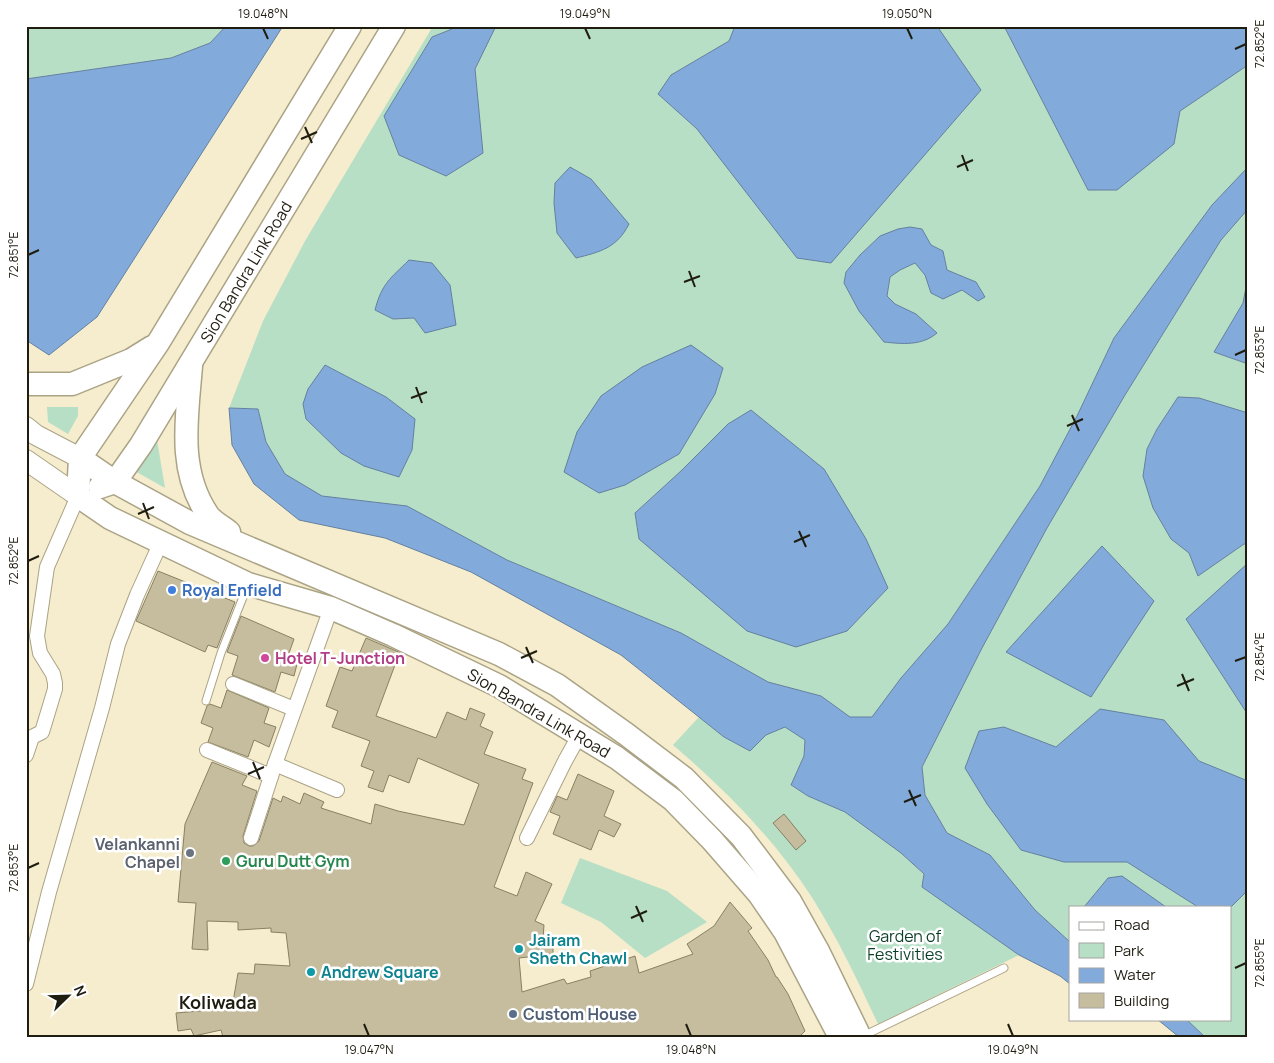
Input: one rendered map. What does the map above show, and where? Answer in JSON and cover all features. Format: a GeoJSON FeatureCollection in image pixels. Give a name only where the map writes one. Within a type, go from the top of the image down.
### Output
{"type":"FeatureCollection","features":[{"type":"Feature","properties":{"kind":"main road"},"geometry":{"type":"LineString","coordinates":[[78,496],[80,458],[158,343],[350,26]]}},
{"type":"Feature","properties":{"kind":"main road","name":"Sion Bandra Link Road"},"geometry":{"type":"LineString","coordinates":[[115,482],[141,444],[192,361],[394,26]]}},
{"type":"Feature","properties":{"kind":"main road"},"geometry":{"type":"LineString","coordinates":[[30,381],[72,384],[131,360],[158,343]]}},
{"type":"Feature","properties":{"kind":"main road"},"geometry":{"type":"LineString","coordinates":[[192,361],[185,435],[187,461],[194,487],[209,516],[243,544]]}},
{"type":"Feature","properties":{"kind":"main road"},"geometry":{"type":"LineString","coordinates":[[26,427],[36,435],[80,458],[115,482],[190,523],[243,544]]}},
{"type":"Feature","properties":{"kind":"main road"},"geometry":{"type":"LineString","coordinates":[[26,460],[78,496]]}},
{"type":"Feature","properties":{"kind":"main road"},"geometry":{"type":"LineString","coordinates":[[78,496],[115,482]]}},
{"type":"Feature","properties":{"kind":"main road","name":"Sion Bandra Link Road"},"geometry":{"type":"LineString","coordinates":[[78,496],[110,518],[248,584],[331,608],[393,635],[499,686],[617,758],[673,800],[712,840],[759,894],[786,932],[840,1037]]}},
{"type":"Feature","properties":{"kind":"main road","name":"Sion Bandra Link Road"},"geometry":{"type":"LineString","coordinates":[[243,544],[499,654],[557,685],[626,734],[688,783],[741,836],[790,901],[818,951],[860,1037]]}},
{"type":"Feature","properties":{"kind":"main road"},"geometry":{"type":"LineString","coordinates":[[393,635],[402,612]]}},
{"type":"Feature","properties":{"kind":"main road"},"geometry":{"type":"LineString","coordinates":[[673,800],[688,783]]}},
{"type":"Feature","properties":{"kind":"street"},"geometry":{"type":"LineString","coordinates":[[26,756],[32,738],[42,732],[55,689],[53,674],[40,653],[37,636],[47,567],[78,496]]}},
{"type":"Feature","properties":{"kind":"street"},"geometry":{"type":"LineString","coordinates":[[26,984],[49,892],[102,708],[118,644],[137,595],[161,542]]}},
{"type":"Feature","properties":{"kind":"street"},"geometry":{"type":"LineString","coordinates":[[251,838],[294,709],[331,608]]}},
{"type":"Feature","properties":{"kind":"street"},"geometry":{"type":"LineString","coordinates":[[234,684],[294,709]]}},
{"type":"Feature","properties":{"kind":"street"},"geometry":{"type":"LineString","coordinates":[[527,838],[580,734]]}},
{"type":"Feature","properties":{"kind":"street"},"geometry":{"type":"LineString","coordinates":[[207,750],[337,790]]}},
{"type":"Feature","properties":{"kind":"lane"},"geometry":{"type":"LineString","coordinates":[[206,701],[221,653],[248,584]]}},
{"type":"Feature","properties":{"kind":"lane"},"geometry":{"type":"LineString","coordinates":[[860,1037],[1004,968]]}},
{"type":"Feature","properties":{"kind":"green space"},"geometry":{"type":"Polygon","coordinates":[[[26,26],[226,26],[210,43],[171,58],[26,79],[26,26]]]}},
{"type":"Feature","properties":{"kind":"green space"},"geometry":{"type":"Polygon","coordinates":[[[433,26],[453,26],[452,29],[432,37],[384,117],[483,153],[475,69],[496,26],[735,26],[729,41],[671,75],[658,94],[697,129],[981,91],[937,26],[1004,26],[1088,190],[1174,144],[1180,111],[1248,65],[1248,167],[1212,205],[1114,338],[1077,416],[1040,486],[948,624],[901,678],[873,717],[850,717],[821,696],[768,682],[681,633],[507,560],[407,506],[322,496],[285,474],[266,442],[258,409],[229,408],[263,321],[305,241],[433,26]],[[922,229],[880,236],[846,272],[844,283],[916,314],[895,304],[887,296],[890,277],[915,263],[925,275],[931,293],[962,290],[978,300],[976,282],[947,270],[943,251],[931,245],[922,229]],[[386,282],[393,319],[414,318],[456,325],[386,282]],[[325,365],[306,419],[322,433],[399,477],[412,450],[386,397],[325,365]],[[682,470],[635,513],[639,539],[682,470]]]}},
{"type":"Feature","properties":{"kind":"green space"},"geometry":{"type":"Polygon","coordinates":[[[1248,209],[1248,277],[1243,303],[1214,352],[1248,364],[1248,413],[1199,398],[1178,397],[1157,429],[1147,449],[1171,539],[1189,553],[1198,576],[1244,544],[1248,544],[1248,563],[1186,619],[1248,715],[1248,781],[1199,761],[1188,749],[1100,709],[1056,747],[1005,727],[1064,862],[1127,862],[1196,906],[1165,906],[1122,877],[1108,878],[1085,906],[1069,906],[1069,941],[1035,910],[990,855],[947,833],[925,795],[922,767],[982,648],[1047,528],[1125,395],[1221,240],[1248,209]]]}},
{"type":"Feature","properties":{"kind":"green space"},"geometry":{"type":"Polygon","coordinates":[[[47,407],[78,407],[78,416],[68,434],[48,422],[47,407]]]}},
{"type":"Feature","properties":{"kind":"green space"},"geometry":{"type":"Polygon","coordinates":[[[157,440],[165,488],[133,470],[157,440]]]}},
{"type":"Feature","properties":{"kind":"green space","name":"Garden of Festivities"},"geometry":{"type":"Polygon","coordinates":[[[699,717],[724,737],[750,751],[766,735],[785,727],[806,740],[804,756],[791,786],[808,796],[845,812],[901,853],[924,875],[923,887],[1019,955],[878,1024],[822,914],[783,856],[731,798],[673,745],[699,717]]]}},
{"type":"Feature","properties":{"kind":"green space"},"geometry":{"type":"Polygon","coordinates":[[[580,858],[667,891],[707,922],[645,958],[601,922],[561,903],[580,858]]]}},
{"type":"Feature","properties":{"kind":"green space"},"geometry":{"type":"Polygon","coordinates":[[[1248,890],[1248,1037],[1205,1037],[1187,1020],[1232,1020],[1231,906],[1248,890]]]}},
{"type":"Feature","properties":{"kind":"water"},"geometry":{"type":"Polygon","coordinates":[[[226,26],[283,26],[97,317],[49,355],[26,340],[26,79],[171,58],[210,43],[226,26]]]}},
{"type":"Feature","properties":{"kind":"water"},"geometry":{"type":"Polygon","coordinates":[[[453,26],[496,26],[475,69],[483,153],[446,176],[399,155],[384,116],[432,37],[452,29],[453,26]]]}},
{"type":"Feature","properties":{"kind":"water"},"geometry":{"type":"Polygon","coordinates":[[[735,26],[937,26],[981,90],[831,263],[797,258],[697,129],[658,94],[671,75],[729,41],[735,26]]]}},
{"type":"Feature","properties":{"kind":"water"},"geometry":{"type":"Polygon","coordinates":[[[1004,26],[1248,26],[1248,65],[1180,111],[1174,144],[1117,190],[1088,190],[1004,26]]]}},
{"type":"Feature","properties":{"kind":"water"},"geometry":{"type":"Polygon","coordinates":[[[570,167],[591,179],[629,224],[619,239],[607,248],[576,258],[557,233],[554,203],[555,183],[570,167]]]}},
{"type":"Feature","properties":{"kind":"water"},"geometry":{"type":"Polygon","coordinates":[[[1248,167],[1248,209],[1221,240],[1125,395],[1047,528],[982,648],[922,767],[925,795],[947,833],[990,855],[1035,910],[1069,941],[1069,983],[1060,976],[1019,955],[922,887],[924,874],[901,853],[845,812],[808,796],[791,785],[804,756],[805,740],[785,727],[766,735],[750,751],[724,737],[621,655],[471,572],[385,538],[299,520],[254,484],[232,445],[229,408],[258,409],[266,442],[285,474],[322,496],[407,506],[507,560],[681,633],[768,682],[821,696],[850,717],[872,717],[901,678],[948,624],[1040,486],[1077,416],[1114,338],[1212,205],[1248,167]]]}},
{"type":"Feature","properties":{"kind":"water"},"geometry":{"type":"Polygon","coordinates":[[[910,227],[922,229],[931,245],[943,251],[947,270],[976,282],[985,297],[978,301],[962,290],[943,299],[931,293],[925,275],[915,263],[890,277],[887,296],[895,304],[916,314],[937,333],[918,342],[884,342],[859,311],[844,283],[846,272],[880,236],[898,229],[910,227]]]}},
{"type":"Feature","properties":{"kind":"water"},"geometry":{"type":"Polygon","coordinates":[[[409,260],[432,263],[450,285],[456,325],[425,333],[414,318],[393,319],[375,310],[384,287],[409,260]]]}},
{"type":"Feature","properties":{"kind":"water"},"geometry":{"type":"Polygon","coordinates":[[[1248,277],[1248,364],[1214,352],[1243,303],[1248,277]]]}},
{"type":"Feature","properties":{"kind":"water"},"geometry":{"type":"Polygon","coordinates":[[[691,345],[723,368],[715,394],[679,454],[625,485],[599,493],[564,472],[577,432],[601,396],[642,367],[691,345]]]}},
{"type":"Feature","properties":{"kind":"water"},"geometry":{"type":"Polygon","coordinates":[[[325,365],[386,397],[415,419],[412,450],[399,477],[364,466],[341,453],[306,419],[303,404],[308,389],[325,365]]]}},
{"type":"Feature","properties":{"kind":"water"},"geometry":{"type":"Polygon","coordinates":[[[1178,397],[1199,398],[1248,413],[1248,544],[1244,544],[1198,576],[1189,553],[1171,539],[1153,508],[1143,476],[1147,449],[1157,429],[1178,397]]]}},
{"type":"Feature","properties":{"kind":"water"},"geometry":{"type":"Polygon","coordinates":[[[751,410],[824,469],[866,539],[888,588],[847,631],[796,647],[747,631],[639,539],[635,513],[728,424],[751,410]]]}},
{"type":"Feature","properties":{"kind":"water"},"geometry":{"type":"Polygon","coordinates":[[[1102,546],[1154,601],[1091,697],[1006,652],[1102,546]]]}},
{"type":"Feature","properties":{"kind":"water"},"geometry":{"type":"Polygon","coordinates":[[[1248,563],[1248,715],[1186,619],[1248,563]]]}},
{"type":"Feature","properties":{"kind":"water"},"geometry":{"type":"Polygon","coordinates":[[[1100,709],[1164,720],[1199,761],[1248,781],[1248,890],[1232,906],[1196,906],[1127,862],[1064,862],[1021,850],[987,804],[965,768],[979,731],[1004,727],[1056,747],[1100,709]]]}},
{"type":"Feature","properties":{"kind":"water"},"geometry":{"type":"Polygon","coordinates":[[[1122,876],[1165,906],[1085,906],[1108,878],[1122,876]]]}},
{"type":"Feature","properties":{"kind":"water"},"geometry":{"type":"Polygon","coordinates":[[[1158,1020],[1187,1020],[1205,1037],[1179,1037],[1158,1020]]]}},
{"type":"Feature","properties":{"kind":"building"},"geometry":{"type":"Polygon","coordinates":[[[158,571],[235,602],[217,648],[208,645],[205,652],[136,621],[158,571]]]}},
{"type":"Feature","properties":{"kind":"building","name":"Hotel T-Junction"},"geometry":{"type":"Polygon","coordinates":[[[241,616],[294,639],[288,656],[298,660],[294,676],[281,672],[275,692],[232,675],[238,656],[227,652],[241,616]]]}},
{"type":"Feature","properties":{"kind":"building"},"geometry":{"type":"Polygon","coordinates":[[[366,638],[401,653],[376,716],[436,738],[447,712],[466,720],[470,708],[485,714],[480,726],[493,732],[484,754],[526,769],[522,779],[533,783],[494,887],[517,896],[526,872],[552,884],[535,921],[544,925],[543,938],[553,937],[553,954],[519,958],[522,992],[564,979],[567,984],[591,977],[590,971],[635,956],[639,973],[693,954],[687,944],[714,926],[730,902],[752,928],[748,931],[788,994],[805,1031],[799,1037],[223,1037],[221,1030],[194,1036],[191,1029],[178,1031],[176,1013],[211,1010],[210,1004],[233,1002],[238,973],[254,974],[255,964],[290,966],[286,933],[271,932],[271,928],[238,930],[238,922],[207,921],[208,950],[192,949],[196,903],[178,902],[185,824],[212,762],[247,776],[242,785],[257,791],[243,836],[244,843],[249,846],[253,846],[259,841],[273,798],[281,802],[283,796],[300,804],[304,793],[324,802],[321,808],[371,824],[375,804],[398,811],[464,825],[479,784],[418,758],[409,783],[389,775],[383,792],[368,787],[374,771],[361,766],[370,741],[332,727],[338,711],[326,706],[340,667],[352,671],[366,638]]]}},
{"type":"Feature","properties":{"kind":"building"},"geometry":{"type":"Polygon","coordinates":[[[227,690],[269,708],[264,723],[276,727],[269,747],[254,740],[248,757],[208,742],[213,728],[201,723],[207,706],[210,704],[221,708],[227,690]]]}},
{"type":"Feature","properties":{"kind":"building"},"geometry":{"type":"Polygon","coordinates":[[[578,774],[614,791],[604,816],[621,824],[614,837],[599,830],[591,850],[553,834],[560,816],[550,812],[557,796],[567,800],[578,774]]]}},
{"type":"Feature","properties":{"kind":"building"},"geometry":{"type":"Polygon","coordinates":[[[784,814],[806,841],[796,850],[773,823],[784,814]]]}},
{"type":"Feature","properties":{"kind":"place","name":"Royal Enfield"},"geometry":{"type":"Point","coordinates":[172,590]}},
{"type":"Feature","properties":{"kind":"place","name":"Hotel T-Junction"},"geometry":{"type":"Point","coordinates":[265,658]}},
{"type":"Feature","properties":{"kind":"place","name":"Velankanni Chapel"},"geometry":{"type":"Point","coordinates":[190,853]}},
{"type":"Feature","properties":{"kind":"place","name":"Guru Dutt Gym"},"geometry":{"type":"Point","coordinates":[226,861]}},
{"type":"Feature","properties":{"kind":"place","name":"Jairam Sheth Chawl"},"geometry":{"type":"Point","coordinates":[519,949]}},
{"type":"Feature","properties":{"kind":"place","name":"Andrew Square"},"geometry":{"type":"Point","coordinates":[311,972]}},
{"type":"Feature","properties":{"kind":"place","name":"Custom House"},"geometry":{"type":"Point","coordinates":[513,1014]}},
{"type":"Feature","properties":{"kind":"district","name":"Koliwada"},"geometry":{"type":"Point","coordinates":[218,1002]}}]}
